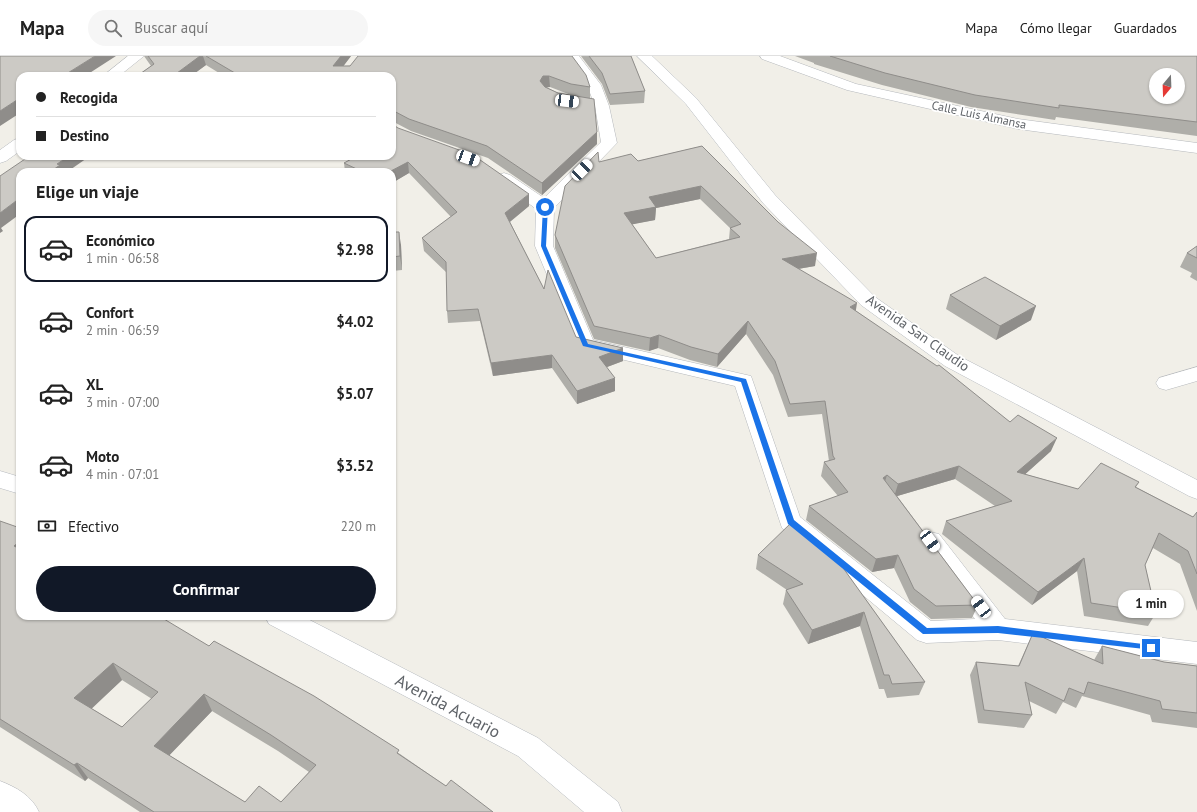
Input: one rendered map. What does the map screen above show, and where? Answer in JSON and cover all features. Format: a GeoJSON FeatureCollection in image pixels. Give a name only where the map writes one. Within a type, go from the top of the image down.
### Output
{"type":"FeatureCollection","features":[{"type":"Feature","properties":{"kind":"street"},"geometry":{"type":"LineString","coordinates":[[115,72],[137,56]]}},
{"type":"Feature","properties":{"kind":"street"},"geometry":{"type":"LineString","coordinates":[[572,56],[594,85],[595,105],[609,143],[545,207],[544,246],[586,345],[744,380],[790,522],[926,632],[998,629],[1197,653]]}},
{"type":"Feature","properties":{"kind":"street","name":"Avenida San Claudio"},"geometry":{"type":"LineString","coordinates":[[644,56],[691,101],[769,199],[868,301],[952,360],[1197,490]]}},
{"type":"Feature","properties":{"kind":"street","name":"Calle Luis Almansa"},"geometry":{"type":"LineString","coordinates":[[767,56],[852,87],[1018,124],[1197,148]]}},
{"type":"Feature","properties":{"kind":"street"},"geometry":{"type":"LineString","coordinates":[[0,158],[16,146]]}},
{"type":"Feature","properties":{"kind":"street"},"geometry":{"type":"LineString","coordinates":[[487,167],[545,207]]}},
{"type":"Feature","properties":{"kind":"street"},"geometry":{"type":"LineString","coordinates":[[1166,383],[1197,374]]}},
{"type":"Feature","properties":{"kind":"street"},"geometry":{"type":"LineString","coordinates":[[0,479],[16,485]]}},
{"type":"Feature","properties":{"kind":"street"},"geometry":{"type":"LineString","coordinates":[[930,541],[998,629]]}},
{"type":"Feature","properties":{"kind":"street","name":"Avenida Acuario"},"geometry":{"type":"LineString","coordinates":[[286,620],[528,747],[607,812]]}},
{"type":"Feature","properties":{"kind":"street"},"geometry":{"type":"LineString","coordinates":[[0,795],[24,812]]}},
{"type":"Feature","properties":{"kind":"building"},"geometry":{"type":"Polygon","coordinates":[[[0,56],[95,56],[69,72],[16,72],[16,101],[0,111],[0,56]]]}},
{"type":"Feature","properties":{"kind":"building"},"geometry":{"type":"Polygon","coordinates":[[[148,56],[200,56],[178,72],[143,72],[154,64],[148,56]]]}},
{"type":"Feature","properties":{"kind":"building"},"geometry":{"type":"Polygon","coordinates":[[[206,56],[341,56],[333,66],[350,66],[358,56],[572,56],[586,75],[590,87],[571,84],[549,76],[543,76],[540,81],[545,87],[558,93],[594,99],[597,132],[542,183],[487,146],[409,119],[396,112],[396,72],[233,72],[206,56]]]}},
{"type":"Feature","properties":{"kind":"building"},"geometry":{"type":"Polygon","coordinates":[[[589,56],[631,56],[645,91],[610,94],[602,73],[589,56]]]}},
{"type":"Feature","properties":{"kind":"building"},"geometry":{"type":"Polygon","coordinates":[[[830,56],[1197,56],[1197,122],[1059,105],[1059,108],[975,95],[885,73],[830,56]]]}},
{"type":"Feature","properties":{"kind":"building"},"geometry":{"type":"Polygon","coordinates":[[[396,127],[473,155],[529,194],[505,213],[544,289],[548,270],[576,337],[623,348],[599,357],[615,378],[577,391],[552,355],[491,363],[478,309],[447,311],[446,262],[422,238],[457,212],[408,162],[396,168],[355,168],[344,163],[350,160],[396,160],[396,127]]]}},
{"type":"Feature","properties":{"kind":"building"},"geometry":{"type":"Polygon","coordinates":[[[702,146],[778,222],[817,253],[782,259],[857,303],[850,307],[937,366],[939,365],[1010,422],[1018,415],[1057,438],[1017,472],[1078,489],[1101,463],[1139,482],[1135,487],[1193,517],[1197,512],[1197,574],[1188,551],[1159,533],[1145,565],[1156,613],[1091,603],[1084,558],[1038,592],[946,521],[1012,501],[959,466],[898,484],[887,475],[883,478],[978,605],[936,606],[914,589],[898,555],[876,559],[809,506],[848,492],[824,462],[835,459],[833,456],[825,401],[790,404],[775,361],[748,321],[718,354],[691,347],[659,335],[650,338],[594,326],[555,235],[565,186],[598,152],[599,162],[631,154],[638,161],[702,146]],[[701,186],[649,197],[656,207],[624,213],[656,258],[740,237],[730,228],[741,224],[701,186]]]}},
{"type":"Feature","properties":{"kind":"building"},"geometry":{"type":"Polygon","coordinates":[[[24,160],[63,160],[57,164],[60,165],[56,168],[16,168],[16,201],[0,213],[0,176],[24,160]]]}},
{"type":"Feature","properties":{"kind":"building"},"geometry":{"type":"Polygon","coordinates":[[[396,232],[399,232],[400,256],[396,256],[396,232]]]}},
{"type":"Feature","properties":{"kind":"building"},"geometry":{"type":"Polygon","coordinates":[[[1197,246],[1197,258],[1187,253],[1197,246]]]}},
{"type":"Feature","properties":{"kind":"building"},"geometry":{"type":"Polygon","coordinates":[[[985,277],[1036,306],[1000,326],[950,295],[985,277]]]}},
{"type":"Feature","properties":{"kind":"building"},"geometry":{"type":"Polygon","coordinates":[[[0,521],[16,527],[16,544],[14,546],[16,547],[16,620],[166,620],[209,646],[214,641],[314,696],[399,750],[397,753],[446,786],[451,780],[493,812],[154,812],[77,763],[74,765],[0,719],[0,521]],[[113,663],[74,698],[122,727],[158,692],[113,663]],[[204,694],[154,746],[245,802],[259,786],[281,802],[316,765],[271,735],[204,694]]]}},
{"type":"Feature","properties":{"kind":"building"},"geometry":{"type":"Polygon","coordinates":[[[792,522],[844,564],[841,565],[925,682],[892,684],[889,675],[884,675],[864,612],[812,630],[786,590],[803,584],[758,555],[792,522]]]}},
{"type":"Feature","properties":{"kind":"building"},"geometry":{"type":"Polygon","coordinates":[[[1033,633],[1103,664],[1102,646],[1164,662],[1197,666],[1197,713],[1162,709],[1160,701],[1088,682],[1084,694],[1069,688],[1064,701],[1025,682],[1032,715],[984,710],[976,662],[1019,666],[1033,633]]]}},
{"type":"Feature","properties":{"kind":"route"},"geometry":{"type":"LineString","coordinates":[[545,207],[544,246],[586,345],[744,380],[790,522],[926,632],[998,629],[1151,648]]}}]}
